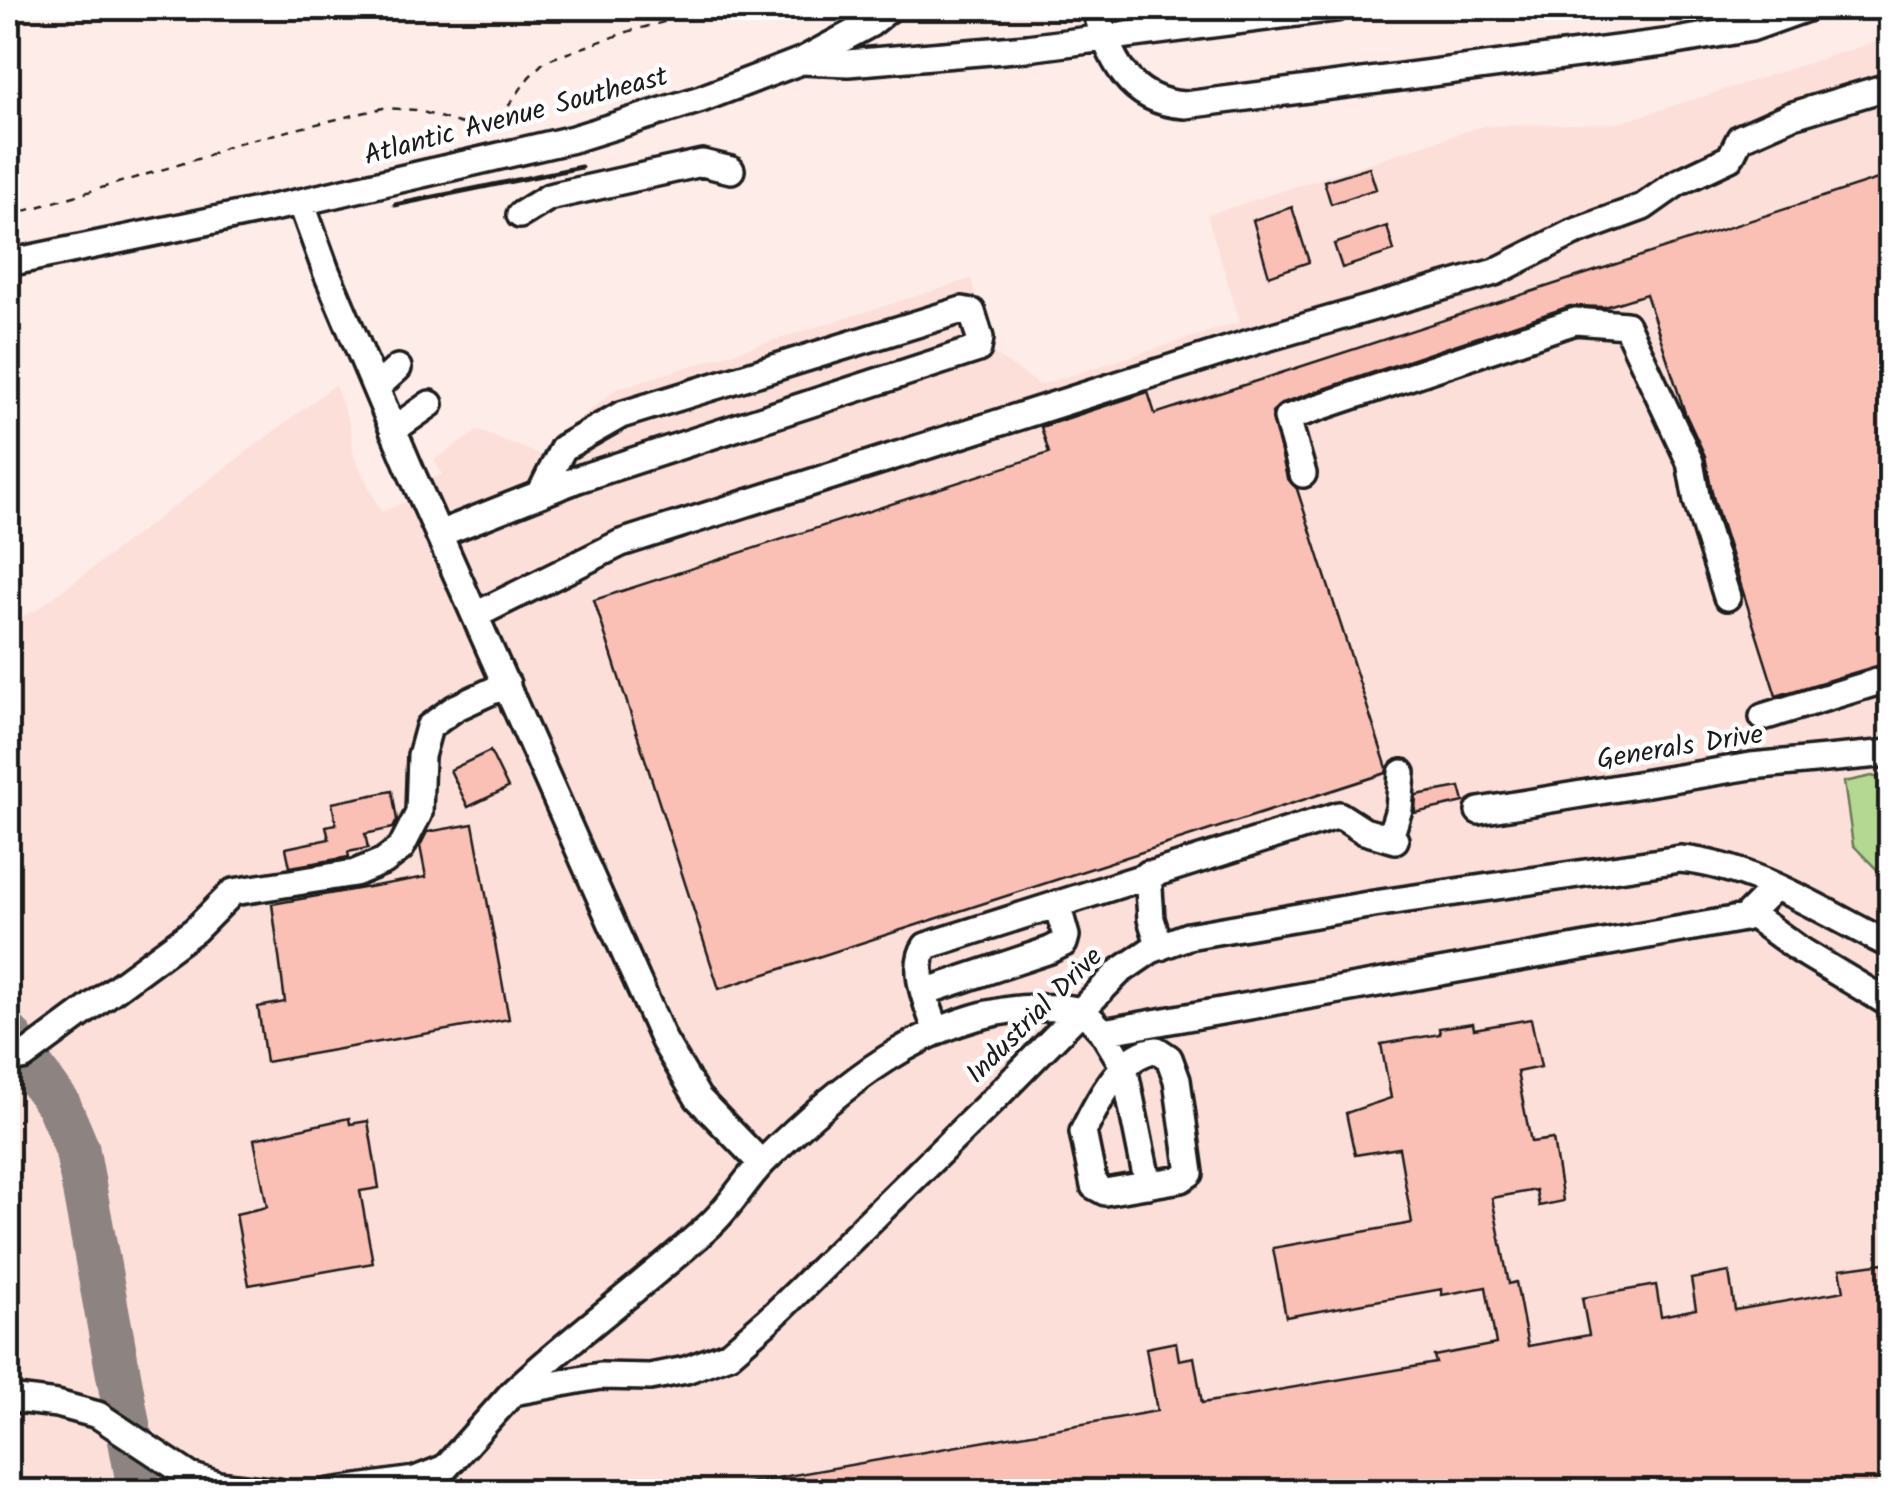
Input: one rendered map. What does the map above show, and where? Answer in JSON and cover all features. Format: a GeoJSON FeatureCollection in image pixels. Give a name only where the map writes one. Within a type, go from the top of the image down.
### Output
{"type":"FeatureCollection","features":[{"type":"Feature","properties":{"kind":"street"},"geometry":{"type":"LineString","coordinates":[[801,61],[870,24],[890,8]]}},
{"type":"Feature","properties":{"kind":"street"},"geometry":{"type":"LineString","coordinates":[[1095,8],[1104,37],[1130,83],[1163,104],[1186,105],[1671,42],[1751,28],[1807,8]]}},
{"type":"Feature","properties":{"kind":"street","name":"Atlantic Avenue Southeast"},"geometry":{"type":"LineString","coordinates":[[8,262],[301,202],[573,139],[701,99],[801,61],[848,63],[950,56],[1336,8]]}},
{"type":"Feature","properties":{"kind":"street"},"geometry":{"type":"LineString","coordinates":[[1748,8],[1814,8]]}},
{"type":"Feature","properties":{"kind":"street"},"geometry":{"type":"LineString","coordinates":[[476,615],[621,543],[1256,341],[1494,272],[1572,233],[1643,207],[1677,183],[1730,158],[1740,138],[1790,116],[1890,86]]}},
{"type":"Feature","properties":{"kind":"street"},"geometry":{"type":"LineString","coordinates":[[520,215],[549,197],[702,163],[731,170],[711,185]]}},
{"type":"Feature","properties":{"kind":"street"},"geometry":{"type":"LineString","coordinates":[[301,202],[365,331],[376,388],[393,430],[674,1061],[698,1098],[761,1164]]}},
{"type":"Feature","properties":{"kind":"street"},"geometry":{"type":"LineString","coordinates":[[440,534],[540,494],[978,349],[980,338],[972,312],[962,310],[621,415],[563,448],[540,494]]}},
{"type":"Feature","properties":{"kind":"street"},"geometry":{"type":"LineString","coordinates":[[1304,474],[1287,418],[1575,321],[1626,325],[1690,462],[1697,502],[1727,597]]}},
{"type":"Feature","properties":{"kind":"street"},"geometry":{"type":"LineString","coordinates":[[376,388],[398,368]]}},
{"type":"Feature","properties":{"kind":"street"},"geometry":{"type":"LineString","coordinates":[[393,430],[430,404]]}},
{"type":"Feature","properties":{"kind":"street"},"geometry":{"type":"LineString","coordinates":[[1763,718],[1890,678]]}},
{"type":"Feature","properties":{"kind":"street"},"geometry":{"type":"LineString","coordinates":[[24,1057],[195,930],[233,892],[355,873],[384,861],[401,848],[419,812],[421,756],[429,727],[455,708],[507,684]]}},
{"type":"Feature","properties":{"kind":"street","name":"Generals Drive"},"geometry":{"type":"LineString","coordinates":[[1479,812],[1751,766],[1890,753]]}},
{"type":"Feature","properties":{"kind":"street"},"geometry":{"type":"LineString","coordinates":[[937,1032],[924,992],[920,960],[926,946],[1339,815],[1364,831],[1394,834],[1402,773]]}},
{"type":"Feature","properties":{"kind":"street","name":"Industrial Drive"},"geometry":{"type":"LineString","coordinates":[[513,1392],[600,1376],[668,1374],[729,1354],[789,1300],[1119,972],[1160,947],[1188,936],[1403,888],[1680,858],[1715,862],[1890,945]]}},
{"type":"Feature","properties":{"kind":"street"},"geometry":{"type":"LineString","coordinates":[[1148,874],[1151,919],[1160,947]]}},
{"type":"Feature","properties":{"kind":"street"},"geometry":{"type":"LineString","coordinates":[[1104,1032],[1744,918],[1774,888]]}},
{"type":"Feature","properties":{"kind":"street"},"geometry":{"type":"LineString","coordinates":[[924,992],[1064,943],[1066,936],[1057,904]]}},
{"type":"Feature","properties":{"kind":"street"},"geometry":{"type":"LineString","coordinates":[[1748,913],[1800,950],[1890,1004]]}},
{"type":"Feature","properties":{"kind":"street"},"geometry":{"type":"LineString","coordinates":[[330,1492],[415,1480],[445,1468],[513,1392],[710,1226],[761,1164],[869,1072],[937,1032],[1019,1008],[1082,1012],[1104,1032],[1124,1068],[1148,1185]]}},
{"type":"Feature","properties":{"kind":"street"},"geometry":{"type":"LineString","coordinates":[[1157,1050],[1169,1058],[1178,1080],[1190,1172],[1182,1179],[1148,1185],[1105,1192],[1094,1186],[1084,1132],[1124,1068],[1144,1051],[1157,1050]]}},
{"type":"Feature","properties":{"kind":"street"},"geometry":{"type":"LineString","coordinates":[[8,1398],[79,1408],[98,1415],[190,1476],[218,1485],[278,1492]]}},
{"type":"Feature","properties":{"kind":"path"},"geometry":{"type":"LineString","coordinates":[[8,216],[204,157],[234,144],[372,110],[416,110],[472,127],[486,127],[498,120],[529,76],[545,61],[630,31],[716,8]]}},
{"type":"Feature","properties":{"kind":"shaded area"},"geometry":{"type":"Polygon","coordinates":[[[1890,37],[1890,1491],[8,1491],[8,623],[38,609],[335,385],[350,425],[354,456],[381,512],[423,495],[421,484],[442,474],[434,460],[479,430],[543,456],[544,447],[616,389],[971,279],[994,354],[1040,385],[1240,322],[1207,215],[1483,126],[1619,123],[1890,37]]]}},
{"type":"Feature","properties":{"kind":"green space"},"geometry":{"type":"Polygon","coordinates":[[[1872,776],[1890,782],[1890,883],[1853,845],[1844,782],[1872,776]]]}},
{"type":"Feature","properties":{"kind":"building"},"geometry":{"type":"Polygon","coordinates":[[[1369,167],[1376,189],[1331,204],[1324,181],[1369,167]]]}},
{"type":"Feature","properties":{"kind":"building"},"geometry":{"type":"Polygon","coordinates":[[[1890,175],[1890,662],[1776,696],[1713,497],[1705,456],[1685,413],[1646,294],[1605,307],[1570,306],[1282,403],[1272,413],[1287,478],[1297,489],[1386,773],[719,989],[594,600],[1049,453],[1041,427],[1148,392],[1155,414],[1890,175]]]}},
{"type":"Feature","properties":{"kind":"building"},"geometry":{"type":"Polygon","coordinates":[[[1292,207],[1309,262],[1269,276],[1253,220],[1292,207]]]}},
{"type":"Feature","properties":{"kind":"building"},"geometry":{"type":"Polygon","coordinates":[[[1387,226],[1394,251],[1342,268],[1334,244],[1387,226]]]}},
{"type":"Feature","properties":{"kind":"building"},"geometry":{"type":"Polygon","coordinates":[[[490,751],[508,788],[468,807],[450,770],[490,751]]]}},
{"type":"Feature","properties":{"kind":"building"},"geometry":{"type":"Polygon","coordinates":[[[1460,787],[1464,802],[1415,813],[1416,795],[1460,787]]]}},
{"type":"Feature","properties":{"kind":"building"},"geometry":{"type":"Polygon","coordinates":[[[392,791],[397,820],[393,828],[365,834],[368,848],[348,852],[349,857],[290,867],[286,848],[329,839],[326,826],[336,824],[332,803],[392,791]]]}},
{"type":"Feature","properties":{"kind":"building"},"geometry":{"type":"Polygon","coordinates":[[[473,824],[509,1019],[266,1062],[258,1007],[285,1002],[272,904],[426,877],[420,846],[427,832],[473,824]]]}},
{"type":"Feature","properties":{"kind":"building"},"geometry":{"type":"Polygon","coordinates":[[[1531,1019],[1541,1067],[1517,1072],[1531,1142],[1553,1139],[1563,1201],[1539,1206],[1536,1190],[1492,1198],[1509,1284],[1516,1282],[1528,1346],[1589,1335],[1582,1298],[1656,1285],[1661,1316],[1696,1309],[1691,1279],[1729,1272],[1735,1310],[1844,1291],[1840,1269],[1884,1263],[1890,1282],[1890,1492],[743,1492],[742,1484],[1157,1411],[1146,1348],[1176,1342],[1179,1360],[1194,1357],[1202,1403],[1436,1363],[1434,1356],[1496,1344],[1486,1287],[1442,1295],[1442,1289],[1286,1317],[1273,1248],[1412,1223],[1399,1148],[1355,1155],[1346,1113],[1391,1098],[1381,1044],[1440,1034],[1439,1028],[1473,1023],[1474,1029],[1531,1019]]]}},
{"type":"Feature","properties":{"kind":"building"},"geometry":{"type":"Polygon","coordinates":[[[349,1118],[350,1124],[368,1121],[379,1188],[360,1191],[373,1263],[249,1285],[236,1214],[267,1207],[254,1139],[349,1118]]]}},
{"type":"Feature","properties":{"kind":"taxiway"},"geometry":{"type":"LineString","coordinates":[[8,1035],[58,1104],[77,1149],[140,1492]]}},
{"type":"Feature","properties":{"kind":"railway"},"geometry":{"type":"LineString","coordinates":[[395,205],[581,167]]}}]}
